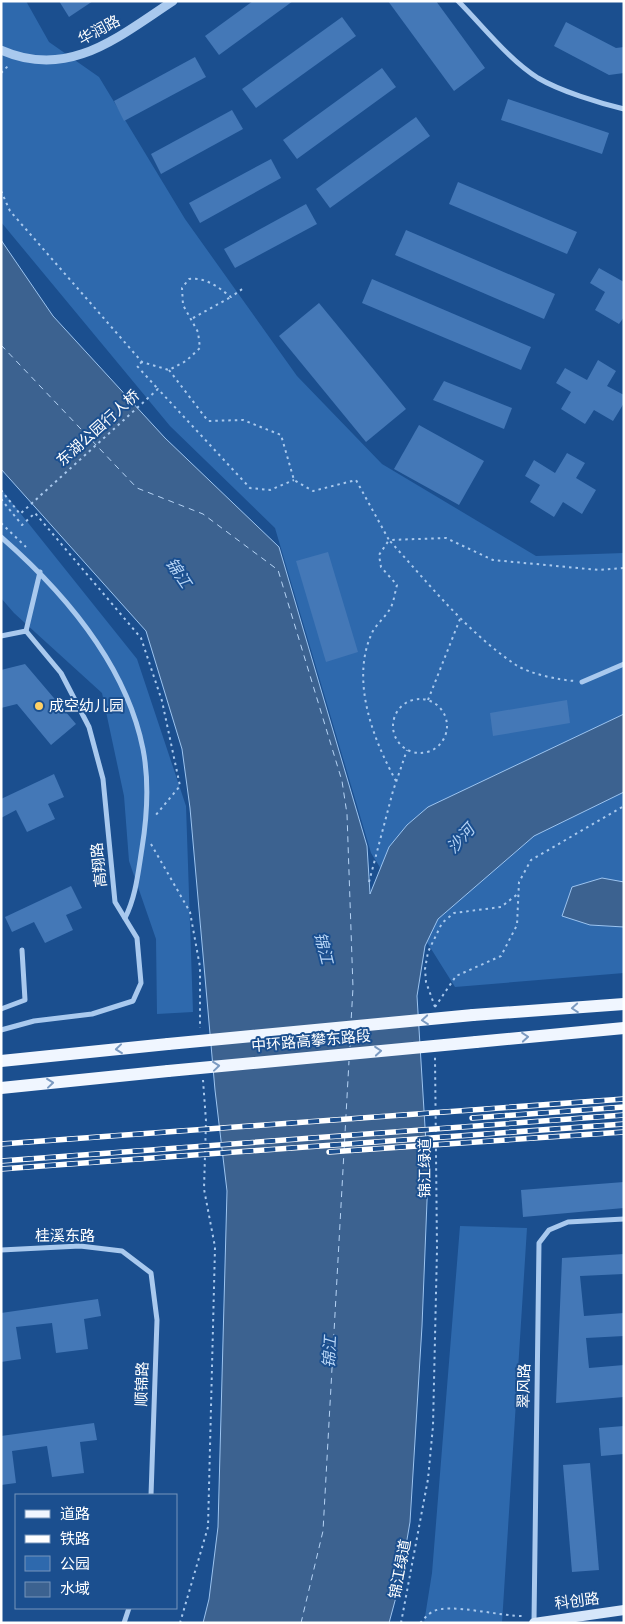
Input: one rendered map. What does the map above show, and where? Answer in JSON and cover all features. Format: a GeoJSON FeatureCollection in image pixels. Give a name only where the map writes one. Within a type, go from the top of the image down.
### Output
{"type":"FeatureCollection","features":[{"type":"Feature","properties":{"kind":"main road","name":"中环路高攀东路段"},"geometry":{"type":"LineString","coordinates":[[1,1061],[474,1015],[624,1004]]}},
{"type":"Feature","properties":{"kind":"main road","name":"中环路高攀东路段"},"geometry":{"type":"LineString","coordinates":[[1,1088],[624,1028]]}},
{"type":"Feature","properties":{"kind":"main road","name":"科创路"},"geometry":{"type":"LineString","coordinates":[[534,1620],[624,1610]]}},
{"type":"Feature","properties":{"kind":"street","name":"华润路"},"geometry":{"type":"LineString","coordinates":[[1,50],[16,56],[50,62],[81,56],[108,44],[173,1]]}},
{"type":"Feature","properties":{"kind":"street"},"geometry":{"type":"LineString","coordinates":[[458,1],[513,57],[538,78],[600,104],[624,109]]}},
{"type":"Feature","properties":{"kind":"street"},"geometry":{"type":"LineString","coordinates":[[1,538],[40,572],[82,620],[123,688],[143,749],[146,781],[144,832],[134,900],[125,918]]}},
{"type":"Feature","properties":{"kind":"street"},"geometry":{"type":"LineString","coordinates":[[1,636],[26,631],[40,572]]}},
{"type":"Feature","properties":{"kind":"street","name":"高翔路"},"geometry":{"type":"LineString","coordinates":[[1,1030],[34,1021],[92,1014],[133,1001],[141,984],[137,938],[115,902],[103,779],[89,727],[61,674],[26,631]]}},
{"type":"Feature","properties":{"kind":"street"},"geometry":{"type":"LineString","coordinates":[[582,682],[624,664]]}},
{"type":"Feature","properties":{"kind":"street"},"geometry":{"type":"LineString","coordinates":[[1,1010],[25,1000],[22,950]]}},
{"type":"Feature","properties":{"kind":"street","name":"翠风路"},"geometry":{"type":"LineString","coordinates":[[534,1620],[540,1243],[549,1230],[568,1222],[624,1219]]}},
{"type":"Feature","properties":{"kind":"street","name":"桂溪东路"},"geometry":{"type":"LineString","coordinates":[[1,1250],[80,1246],[122,1251],[151,1273]]}},
{"type":"Feature","properties":{"kind":"street","name":"顺锦路"},"geometry":{"type":"LineString","coordinates":[[151,1273],[157,1320],[151,1494]]}},
{"type":"Feature","properties":{"kind":"street"},"geometry":{"type":"LineString","coordinates":[[124,1623],[128,1609]]}},
{"type":"Feature","properties":{"kind":"path"},"geometry":{"type":"LineString","coordinates":[[1,73],[16,56]]}},
{"type":"Feature","properties":{"kind":"path"},"geometry":{"type":"LineString","coordinates":[[1,191],[10,211],[142,362],[170,370],[208,422],[243,420],[281,435],[294,480],[313,491],[356,480],[389,540],[460,618],[518,666],[561,680],[582,682]]}},
{"type":"Feature","properties":{"kind":"path"},"geometry":{"type":"LineString","coordinates":[[170,370],[186,362],[200,348],[198,332],[184,305],[182,288],[189,279],[198,278],[212,283],[231,297]]}},
{"type":"Feature","properties":{"kind":"path"},"geometry":{"type":"LineString","coordinates":[[192,318],[246,287]]}},
{"type":"Feature","properties":{"kind":"path"},"geometry":{"type":"LineString","coordinates":[[142,362],[137,366],[158,390]]}},
{"type":"Feature","properties":{"kind":"path","name":"东湖公园行人桥"},"geometry":{"type":"LineString","coordinates":[[1,490],[20,514],[158,390],[250,488],[270,490],[294,480]]}},
{"type":"Feature","properties":{"kind":"path"},"geometry":{"type":"LineString","coordinates":[[1,499],[22,525],[35,513],[141,638],[162,701],[180,786],[150,822]]}},
{"type":"Feature","properties":{"kind":"path"},"geometry":{"type":"LineString","coordinates":[[389,540],[446,538],[493,560],[600,570],[624,568]]}},
{"type":"Feature","properties":{"kind":"path"},"geometry":{"type":"LineString","coordinates":[[389,540],[379,555],[381,567],[397,585],[391,607],[371,634],[362,664],[368,714],[382,755],[396,781]]}},
{"type":"Feature","properties":{"kind":"path"},"geometry":{"type":"LineString","coordinates":[[428,700],[460,618]]}},
{"type":"Feature","properties":{"kind":"path"},"geometry":{"type":"LineString","coordinates":[[412,700],[428,700],[442,709],[446,717],[446,734],[436,748],[428,752],[419,753],[407,750],[397,741],[394,733],[394,717],[398,710],[412,700]]}},
{"type":"Feature","properties":{"kind":"path"},"geometry":{"type":"LineString","coordinates":[[370,882],[396,781],[407,750]]}},
{"type":"Feature","properties":{"kind":"path"},"geometry":{"type":"LineString","coordinates":[[519,893],[501,907],[454,913],[442,923],[428,952],[424,969],[426,982],[435,1007],[456,976],[501,956],[517,925],[520,882],[531,860],[624,806]]}},
{"type":"Feature","properties":{"kind":"path","name":"锦江绿道"},"geometry":{"type":"LineString","coordinates":[[401,1623],[428,1479],[433,1426],[437,1249],[435,1055]]}},
{"type":"Feature","properties":{"kind":"path"},"geometry":{"type":"LineString","coordinates":[[420,1623],[433,1611],[452,1608],[534,1620]]}},
{"type":"Feature","properties":{"kind":"green space"},"geometry":{"type":"Polygon","coordinates":[[[1,1],[26,1],[49,42],[99,77],[185,219],[297,376],[382,464],[536,556],[624,553],[624,973],[455,987],[371,853],[275,528],[170,426],[1,222],[1,1]]]}},
{"type":"Feature","properties":{"kind":"green space"},"geometry":{"type":"Polygon","coordinates":[[[1,489],[137,659],[186,806],[193,1012],[157,1014],[156,939],[129,861],[124,796],[102,693],[14,613],[1,598],[1,489]]]}},
{"type":"Feature","properties":{"kind":"green space"},"geometry":{"type":"Polygon","coordinates":[[[460,1226],[527,1228],[502,1623],[424,1623],[432,1573],[460,1226]]]}},
{"type":"Feature","properties":{"kind":"water"},"geometry":{"type":"Polygon","coordinates":[[[1,240],[53,316],[165,438],[279,547],[367,846],[370,894],[389,847],[407,825],[428,807],[624,714],[624,792],[534,836],[438,919],[425,946],[417,996],[428,1176],[422,1326],[410,1522],[399,1586],[389,1623],[203,1623],[209,1599],[218,1527],[227,1191],[215,1090],[190,808],[182,749],[146,631],[1,469],[1,240]]]}},
{"type":"Feature","properties":{"kind":"water"},"geometry":{"type":"Polygon","coordinates":[[[602,878],[624,882],[624,927],[590,925],[562,916],[572,887],[602,878]]]}},
{"type":"Feature","properties":{"kind":"building"},"geometry":{"type":"Polygon","coordinates":[[[59,1],[93,1],[69,17],[59,1]]]}},
{"type":"Feature","properties":{"kind":"building"},"geometry":{"type":"Polygon","coordinates":[[[253,1],[293,1],[219,55],[205,36],[253,1]]]}},
{"type":"Feature","properties":{"kind":"building"},"geometry":{"type":"Polygon","coordinates":[[[388,1],[436,1],[485,68],[454,91],[388,1]]]}},
{"type":"Feature","properties":{"kind":"building"},"geometry":{"type":"Polygon","coordinates":[[[342,17],[356,36],[256,108],[242,89],[342,17]]]}},
{"type":"Feature","properties":{"kind":"building"},"geometry":{"type":"Polygon","coordinates":[[[566,22],[616,48],[624,47],[624,73],[609,75],[554,46],[566,22]]]}},
{"type":"Feature","properties":{"kind":"building"},"geometry":{"type":"Polygon","coordinates":[[[195,57],[206,77],[124,121],[114,101],[195,57]]]}},
{"type":"Feature","properties":{"kind":"building"},"geometry":{"type":"Polygon","coordinates":[[[382,68],[396,87],[297,159],[283,140],[382,68]]]}},
{"type":"Feature","properties":{"kind":"building"},"geometry":{"type":"Polygon","coordinates":[[[508,99],[609,133],[602,154],[501,120],[508,99]]]}},
{"type":"Feature","properties":{"kind":"building"},"geometry":{"type":"Polygon","coordinates":[[[232,110],[243,129],[161,174],[151,154],[232,110]]]}},
{"type":"Feature","properties":{"kind":"building"},"geometry":{"type":"Polygon","coordinates":[[[416,117],[430,136],[330,208],[316,189],[416,117]]]}},
{"type":"Feature","properties":{"kind":"building"},"geometry":{"type":"Polygon","coordinates":[[[271,159],[281,178],[200,223],[189,203],[271,159]]]}},
{"type":"Feature","properties":{"kind":"building"},"geometry":{"type":"Polygon","coordinates":[[[458,182],[577,232],[567,254],[449,204],[458,182]]]}},
{"type":"Feature","properties":{"kind":"building"},"geometry":{"type":"Polygon","coordinates":[[[306,204],[317,224],[235,268],[224,249],[306,204]]]}},
{"type":"Feature","properties":{"kind":"building"},"geometry":{"type":"Polygon","coordinates":[[[406,230],[555,294],[544,319],[395,255],[406,230]]]}},
{"type":"Feature","properties":{"kind":"building"},"geometry":{"type":"Polygon","coordinates":[[[599,268],[624,282],[624,317],[619,324],[595,310],[605,292],[590,283],[599,268]]]}},
{"type":"Feature","properties":{"kind":"building"},"geometry":{"type":"Polygon","coordinates":[[[372,279],[531,347],[521,370],[362,303],[372,279]]]}},
{"type":"Feature","properties":{"kind":"building"},"geometry":{"type":"Polygon","coordinates":[[[319,303],[406,409],[366,442],[279,336],[319,303]]]}},
{"type":"Feature","properties":{"kind":"building"},"geometry":{"type":"Polygon","coordinates":[[[598,360],[616,371],[607,386],[624,395],[624,403],[613,421],[594,410],[585,424],[561,409],[571,392],[556,383],[565,368],[587,380],[598,360]]]}},
{"type":"Feature","properties":{"kind":"building"},"geometry":{"type":"Polygon","coordinates":[[[444,381],[512,408],[504,429],[433,400],[444,381]]]}},
{"type":"Feature","properties":{"kind":"building"},"geometry":{"type":"Polygon","coordinates":[[[419,425],[484,461],[459,505],[394,469],[419,425]]]}},
{"type":"Feature","properties":{"kind":"building"},"geometry":{"type":"Polygon","coordinates":[[[567,453],[585,463],[576,478],[596,490],[582,514],[563,502],[554,517],[530,502],[540,485],[525,476],[534,460],[555,473],[567,453]]]}},
{"type":"Feature","properties":{"kind":"building"},"geometry":{"type":"Polygon","coordinates":[[[328,552],[358,652],[326,662],[296,561],[328,552]]]}},
{"type":"Feature","properties":{"kind":"building","name":"成空幼儿园"},"geometry":{"type":"Polygon","coordinates":[[[25,664],[76,724],[51,745],[17,704],[1,708],[1,670],[25,664]]]}},
{"type":"Feature","properties":{"kind":"building"},"geometry":{"type":"Polygon","coordinates":[[[567,700],[570,723],[493,736],[490,713],[567,700]]]}},
{"type":"Feature","properties":{"kind":"building"},"geometry":{"type":"Polygon","coordinates":[[[54,774],[64,797],[48,804],[55,819],[27,832],[16,810],[1,818],[1,799],[54,774]]]}},
{"type":"Feature","properties":{"kind":"building"},"geometry":{"type":"Polygon","coordinates":[[[71,886],[82,908],[66,915],[73,930],[45,943],[34,922],[12,932],[5,917],[71,886]]]}},
{"type":"Feature","properties":{"kind":"building"},"geometry":{"type":"Polygon","coordinates":[[[624,1182],[624,1208],[523,1217],[521,1190],[624,1182]]]}},
{"type":"Feature","properties":{"kind":"building"},"geometry":{"type":"Polygon","coordinates":[[[624,1254],[624,1274],[580,1276],[584,1316],[624,1313],[624,1336],[586,1338],[589,1368],[624,1365],[624,1397],[556,1403],[562,1258],[624,1254]]]}},
{"type":"Feature","properties":{"kind":"building"},"geometry":{"type":"Polygon","coordinates":[[[98,1299],[101,1316],[84,1319],[88,1349],[56,1353],[52,1323],[16,1327],[21,1359],[1,1362],[1,1313],[98,1299]]]}},
{"type":"Feature","properties":{"kind":"building"},"geometry":{"type":"Polygon","coordinates":[[[94,1423],[97,1440],[80,1442],[84,1473],[52,1477],[47,1446],[12,1451],[16,1483],[1,1485],[1,1436],[94,1423]]]}},
{"type":"Feature","properties":{"kind":"building"},"geometry":{"type":"Polygon","coordinates":[[[624,1426],[624,1454],[601,1456],[599,1428],[624,1426]]]}},
{"type":"Feature","properties":{"kind":"building"},"geometry":{"type":"Polygon","coordinates":[[[590,1463],[599,1570],[572,1572],[563,1465],[590,1463]]]}},
{"type":"Feature","properties":{"kind":"ferry route"},"geometry":{"type":"LineString","coordinates":[[1,345],[137,488],[203,514],[278,570],[342,781],[347,814],[353,988],[351,1022]]}},
{"type":"Feature","properties":{"kind":"ferry route"},"geometry":{"type":"LineString","coordinates":[[350,1033],[350,1047]]}},
{"type":"Feature","properties":{"kind":"ferry route"},"geometry":{"type":"LineString","coordinates":[[301,1623],[323,1531],[349,1061]]}},
{"type":"Feature","properties":{"kind":"railway"},"geometry":{"type":"LineString","coordinates":[[1,1144],[624,1099]]}},
{"type":"Feature","properties":{"kind":"railway"},"geometry":{"type":"LineString","coordinates":[[472,1118],[624,1107]]}},
{"type":"Feature","properties":{"kind":"railway"},"geometry":{"type":"LineString","coordinates":[[1,1161],[624,1115]]}},
{"type":"Feature","properties":{"kind":"railway"},"geometry":{"type":"LineString","coordinates":[[1,1169],[624,1124]]}},
{"type":"Feature","properties":{"kind":"railway"},"geometry":{"type":"LineString","coordinates":[[329,1152],[624,1132]]}},
{"type":"Feature","properties":{"kind":"place","name":"成空幼儿园"},"geometry":{"type":"Point","coordinates":[39,706]}},
{"type":"Feature","properties":{"kind":"water label","name":"锦江"},"geometry":{"type":"Point","coordinates":[178,573]}},
{"type":"Feature","properties":{"kind":"water label","name":"沙河"},"geometry":{"type":"Point","coordinates":[461,839]}},
{"type":"Feature","properties":{"kind":"water label","name":"锦江"},"geometry":{"type":"Point","coordinates":[323,948]}},
{"type":"Feature","properties":{"kind":"water label","name":"锦江"},"geometry":{"type":"Point","coordinates":[330,1352]}}]}
